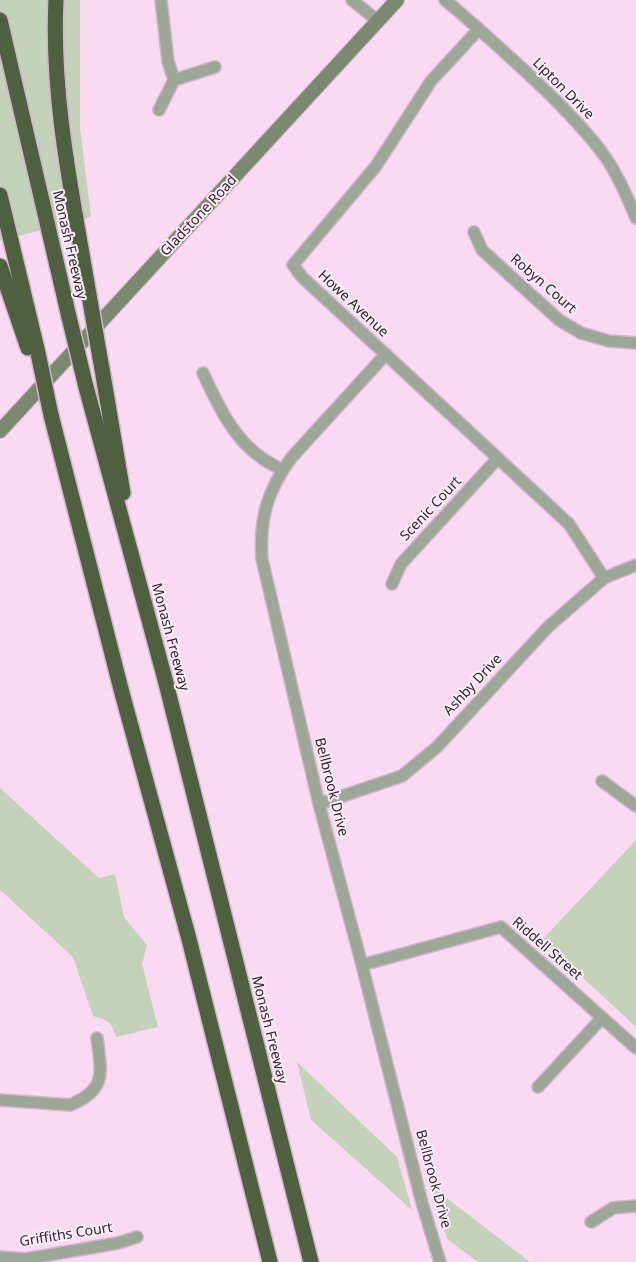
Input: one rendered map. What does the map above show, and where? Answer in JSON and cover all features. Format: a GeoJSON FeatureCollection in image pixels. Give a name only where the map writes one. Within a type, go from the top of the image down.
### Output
{"type":"FeatureCollection","features":[{"type":"Feature","properties":{"kind":"highway"},"geometry":{"type":"LineString","coordinates":[[56,0],[56,64],[61,125],[88,295],[115,437],[134,566]]}},
{"type":"Feature","properties":{"kind":"highway","name":"Monash Freeway"},"geometry":{"type":"LineString","coordinates":[[0,20],[86,387],[166,683],[311,1262]]}},
{"type":"Feature","properties":{"kind":"highway"},"geometry":{"type":"LineString","coordinates":[[0,195],[34,355],[122,693],[189,939],[270,1262]]}},
{"type":"Feature","properties":{"kind":"highway"},"geometry":{"type":"LineString","coordinates":[[0,266],[34,355]]}},
{"type":"Feature","properties":{"kind":"main road","name":"Gladstone Road"},"geometry":{"type":"LineString","coordinates":[[0,431],[397,0]]}},
{"type":"Feature","properties":{"kind":"street"},"geometry":{"type":"LineString","coordinates":[[159,110],[174,80],[168,61],[161,0]]}},
{"type":"Feature","properties":{"kind":"street"},"geometry":{"type":"LineString","coordinates":[[352,0],[378,21]]}},
{"type":"Feature","properties":{"kind":"street","name":"Lipton Drive"},"geometry":{"type":"LineString","coordinates":[[445,0],[559,103],[583,128],[602,152],[621,182],[636,218]]}},
{"type":"Feature","properties":{"kind":"street","name":"Howe Avenue"},"geometry":{"type":"LineString","coordinates":[[479,29],[431,81],[376,166],[293,265],[302,277],[569,524],[604,578]]}},
{"type":"Feature","properties":{"kind":"street"},"geometry":{"type":"LineString","coordinates":[[174,80],[216,66]]}},
{"type":"Feature","properties":{"kind":"street","name":"Robyn Court"},"geometry":{"type":"LineString","coordinates":[[474,232],[482,250],[558,320],[581,333],[609,341],[636,343]]}},
{"type":"Feature","properties":{"kind":"street","name":"Bellbrook Drive"},"geometry":{"type":"LineString","coordinates":[[386,354],[282,470],[268,499],[262,523],[262,558],[319,804],[420,1193],[440,1262]]}},
{"type":"Feature","properties":{"kind":"street"},"geometry":{"type":"LineString","coordinates":[[203,373],[220,409],[238,436],[261,458],[282,470]]}},
{"type":"Feature","properties":{"kind":"street","name":"Scenic Court"},"geometry":{"type":"LineString","coordinates":[[392,584],[400,564],[498,458]]}},
{"type":"Feature","properties":{"kind":"street","name":"Ashby Drive"},"geometry":{"type":"LineString","coordinates":[[319,804],[402,776],[437,747],[548,627],[604,578],[636,565]]}},
{"type":"Feature","properties":{"kind":"street"},"geometry":{"type":"LineString","coordinates":[[602,781],[636,806]]}},
{"type":"Feature","properties":{"kind":"street","name":"Riddell Street"},"geometry":{"type":"LineString","coordinates":[[362,965],[501,926],[636,1048]]}},
{"type":"Feature","properties":{"kind":"street"},"geometry":{"type":"LineString","coordinates":[[538,1087],[602,1018]]}},
{"type":"Feature","properties":{"kind":"street"},"geometry":{"type":"LineString","coordinates":[[0,1100],[70,1105],[80,1101],[90,1094],[97,1084],[101,1072],[97,1038]]}},
{"type":"Feature","properties":{"kind":"street"},"geometry":{"type":"LineString","coordinates":[[591,1222],[614,1208],[636,1206]]}},
{"type":"Feature","properties":{"kind":"street","name":"Griffiths Court"},"geometry":{"type":"LineString","coordinates":[[0,1257],[26,1259],[118,1243],[137,1237]]}},
{"type":"Feature","properties":{"kind":"green space"},"geometry":{"type":"Polygon","coordinates":[[[0,0],[80,0],[80,128],[91,217],[0,241],[0,0]]]}},
{"type":"Feature","properties":{"kind":"green space"},"geometry":{"type":"Polygon","coordinates":[[[0,788],[99,878],[115,874],[124,917],[147,945],[142,964],[158,1027],[116,1037],[108,1022],[93,1016],[73,957],[0,890],[0,788]]]}},
{"type":"Feature","properties":{"kind":"green space"},"geometry":{"type":"Polygon","coordinates":[[[636,840],[636,1027],[542,940],[636,840]]]}},
{"type":"Feature","properties":{"kind":"green space"},"geometry":{"type":"Polygon","coordinates":[[[297,1062],[397,1157],[412,1210],[311,1120],[297,1062]]]}},
{"type":"Feature","properties":{"kind":"green space"},"geometry":{"type":"Polygon","coordinates":[[[431,1186],[530,1262],[478,1262],[447,1239],[431,1186]]]}}]}
